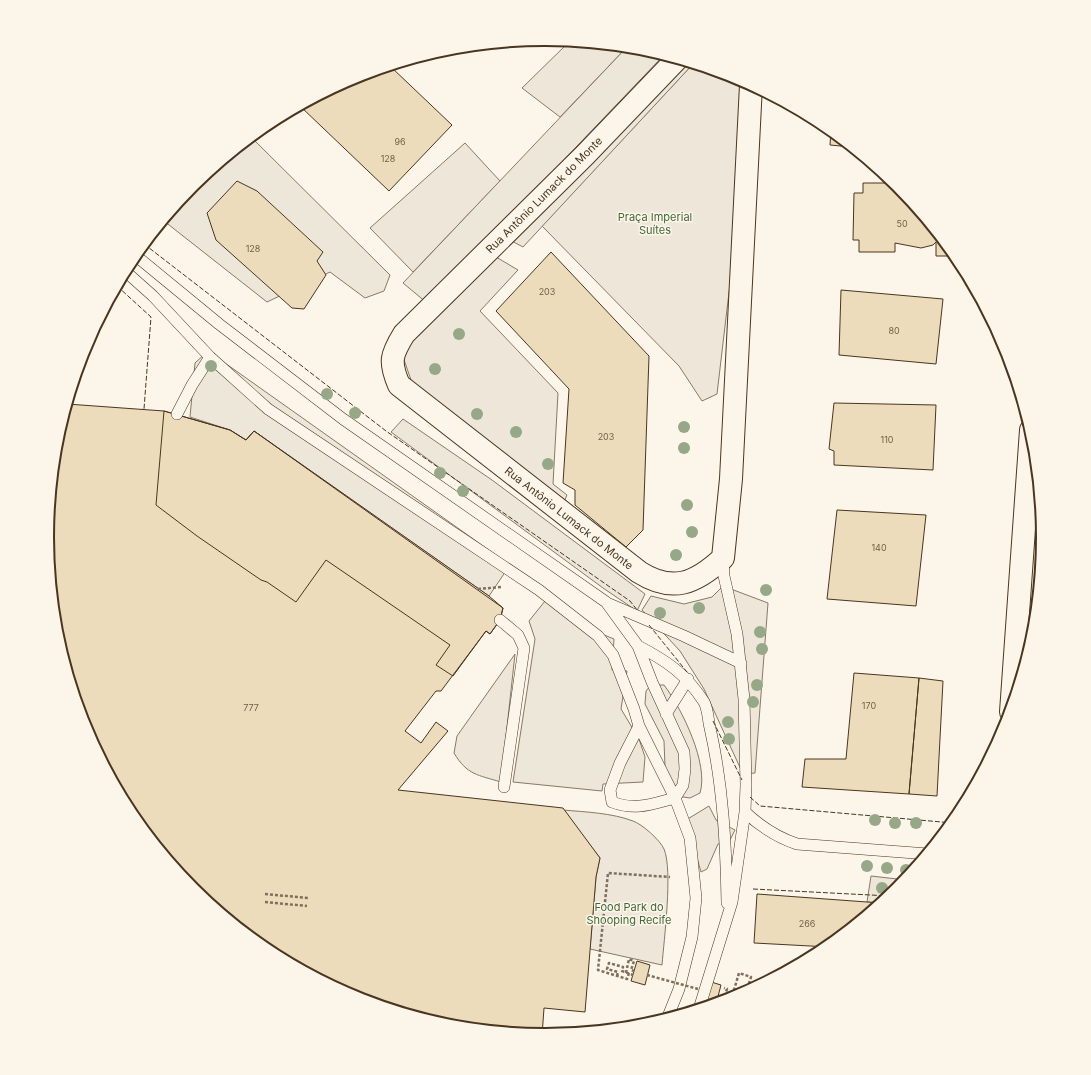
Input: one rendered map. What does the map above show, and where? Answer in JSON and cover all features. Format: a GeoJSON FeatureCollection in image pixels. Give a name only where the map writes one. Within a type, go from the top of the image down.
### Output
{"type":"FeatureCollection","features":[{"type":"Feature","properties":{"kind":"street","name":"Rua Antônio Lumack do Monte"},"geometry":{"type":"LineString","coordinates":[[673,63],[584,155],[419,318],[404,334],[395,349],[392,362],[399,385],[651,580],[670,585],[693,580],[710,570],[723,558]]}},
{"type":"Feature","properties":{"kind":"street"},"geometry":{"type":"LineString","coordinates":[[723,558],[731,479],[751,91]]}},
{"type":"Feature","properties":{"kind":"street"},"geometry":{"type":"LineString","coordinates":[[1013,690],[1029,451]]}},
{"type":"Feature","properties":{"kind":"lane"},"geometry":{"type":"LineString","coordinates":[[140,259],[219,324],[343,419],[606,602],[684,636],[740,664]]}},
{"type":"Feature","properties":{"kind":"lane"},"geometry":{"type":"LineString","coordinates":[[130,275],[153,296],[210,357],[268,410],[527,582],[598,636],[613,656],[634,709],[639,726],[675,798],[690,838],[696,898],[692,937],[679,989],[669,1013]]}},
{"type":"Feature","properties":{"kind":"lane"},"geometry":{"type":"LineString","coordinates":[[177,414],[192,385],[210,357]]}},
{"type":"Feature","properties":{"kind":"lane"},"geometry":{"type":"LineString","coordinates":[[701,1004],[727,920],[736,881],[745,812],[746,785],[744,699],[736,634],[724,576],[723,558]]}},
{"type":"Feature","properties":{"kind":"lane"},"geometry":{"type":"LineString","coordinates":[[606,602],[638,646],[666,714],[684,752],[685,769],[683,785],[675,798],[640,807],[626,807],[612,802],[610,790],[620,763],[639,726]]}},
{"type":"Feature","properties":{"kind":"lane"},"geometry":{"type":"LineString","coordinates":[[500,620],[518,635],[524,648],[504,787]]}},
{"type":"Feature","properties":{"kind":"lane"},"geometry":{"type":"LineString","coordinates":[[638,646],[663,659],[688,680],[705,704],[716,754],[727,880],[727,920]]}},
{"type":"Feature","properties":{"kind":"lane"},"geometry":{"type":"LineString","coordinates":[[666,714],[688,680]]}},
{"type":"Feature","properties":{"kind":"lane"},"geometry":{"type":"LineString","coordinates":[[745,812],[761,826],[778,837],[797,844],[922,854]]}},
{"type":"Feature","properties":{"kind":"path"},"geometry":{"type":"LineString","coordinates":[[634,971],[632,970],[634,961],[629,959],[627,973],[628,979],[598,970],[608,873],[670,877]]}},
{"type":"Feature","properties":{"kind":"path"},"geometry":{"type":"LineString","coordinates":[[265,894],[308,898]]}},
{"type":"Feature","properties":{"kind":"path"},"geometry":{"type":"LineString","coordinates":[[264,902],[308,906]]}},
{"type":"Feature","properties":{"kind":"path"},"geometry":{"type":"LineString","coordinates":[[617,976],[618,972],[607,969],[609,963],[623,967],[622,971],[633,975]]}},
{"type":"Feature","properties":{"kind":"path"},"geometry":{"type":"LineString","coordinates":[[733,992],[738,973],[751,977],[748,985]]}},
{"type":"Feature","properties":{"kind":"path"},"geometry":{"type":"LineString","coordinates":[[647,975],[698,989]]}},
{"type":"Feature","properties":{"kind":"path"},"geometry":{"type":"LineString","coordinates":[[725,995],[727,989]]}},
{"type":"Feature","properties":{"kind":"green space"},"geometry":{"type":"Polygon","coordinates":[[[564,47],[622,52],[560,117],[522,88],[564,47]]]}},
{"type":"Feature","properties":{"kind":"green space","name":"Praça Imperial Suítes"},"geometry":{"type":"Polygon","coordinates":[[[689,68],[743,87],[736,233],[717,394],[702,401],[679,366],[542,226],[689,68]]]}},
{"type":"Feature","properties":{"kind":"green space"},"geometry":{"type":"Polygon","coordinates":[[[465,143],[500,181],[413,272],[370,228],[465,143]]]}},
{"type":"Feature","properties":{"kind":"green space"},"geometry":{"type":"Polygon","coordinates":[[[491,254],[518,270],[480,311],[558,393],[553,484],[567,495],[563,504],[412,383],[401,351],[491,254]]]}},
{"type":"Feature","properties":{"kind":"green space"},"geometry":{"type":"Polygon","coordinates":[[[723,586],[768,603],[755,773],[743,774],[704,689],[680,651],[642,610],[651,596],[684,604],[712,597],[723,586]]]}},
{"type":"Feature","properties":{"kind":"green space"},"geometry":{"type":"Polygon","coordinates":[[[515,654],[501,782],[479,776],[469,770],[454,753],[457,736],[515,654]]]}},
{"type":"Feature","properties":{"kind":"green space"},"geometry":{"type":"Polygon","coordinates":[[[651,685],[664,685],[686,722],[692,737],[701,767],[702,781],[700,793],[690,798],[676,796],[665,767],[664,741],[645,704],[646,691],[651,685]]]}},
{"type":"Feature","properties":{"kind":"green space"},"geometry":{"type":"Polygon","coordinates":[[[709,806],[716,820],[735,830],[730,840],[718,844],[707,869],[701,872],[686,820],[709,806]]]}},
{"type":"Feature","properties":{"kind":"green space","name":"Food Park do Shooping Recife"},"geometry":{"type":"Polygon","coordinates":[[[563,810],[590,812],[625,818],[646,829],[662,845],[667,859],[668,888],[662,965],[590,949],[596,877],[600,858],[563,810]]]}},
{"type":"Feature","properties":{"kind":"green space"},"geometry":{"type":"Polygon","coordinates":[[[871,876],[899,879],[875,903],[867,902],[871,876]]]}},
{"type":"Feature","properties":{"kind":"shaded area"},"geometry":{"type":"Polygon","coordinates":[[[622,52],[660,60],[427,303],[403,283],[622,52]]]}},
{"type":"Feature","properties":{"kind":"shaded area"},"geometry":{"type":"Polygon","coordinates":[[[679,65],[689,68],[523,247],[508,239],[679,65]]]}},
{"type":"Feature","properties":{"kind":"shaded area"},"geometry":{"type":"Polygon","coordinates":[[[255,141],[390,275],[384,291],[365,298],[330,272],[267,302],[167,224],[198,190],[221,168],[255,141]]]}},
{"type":"Feature","properties":{"kind":"shaded area"},"geometry":{"type":"Polygon","coordinates":[[[208,351],[510,565],[489,596],[254,431],[246,440],[230,430],[190,417],[195,363],[208,351]]]}},
{"type":"Feature","properties":{"kind":"shaded area"},"geometry":{"type":"Polygon","coordinates":[[[403,419],[492,480],[645,594],[637,611],[603,588],[391,432],[403,419]]]}},
{"type":"Feature","properties":{"kind":"shaded area"},"geometry":{"type":"Polygon","coordinates":[[[549,596],[604,635],[614,639],[612,670],[627,671],[621,709],[639,739],[645,757],[643,782],[603,784],[602,791],[513,782],[535,639],[529,621],[549,596]]]}},
{"type":"Feature","properties":{"kind":"building"},"geometry":{"type":"Polygon","coordinates":[[[394,70],[452,125],[389,191],[304,110],[357,83],[394,70]]]}},
{"type":"Feature","properties":{"kind":"building"},"geometry":{"type":"Polygon","coordinates":[[[831,137],[843,146],[830,145],[831,137]]]}},
{"type":"Feature","properties":{"kind":"building"},"geometry":{"type":"Polygon","coordinates":[[[237,181],[257,191],[323,252],[317,261],[326,275],[304,309],[292,308],[216,240],[207,213],[237,181]]]}},
{"type":"Feature","properties":{"kind":"building"},"geometry":{"type":"Polygon","coordinates":[[[863,183],[886,183],[915,213],[948,256],[936,256],[936,242],[933,245],[921,248],[895,243],[895,252],[859,252],[859,240],[853,240],[854,193],[863,193],[863,183]]]}},
{"type":"Feature","properties":{"kind":"building"},"geometry":{"type":"Polygon","coordinates":[[[551,252],[649,356],[643,530],[626,547],[575,505],[575,490],[563,483],[569,389],[496,311],[551,252]]]}},
{"type":"Feature","properties":{"kind":"building"},"geometry":{"type":"Polygon","coordinates":[[[841,290],[943,299],[936,364],[839,355],[841,290]]]}},
{"type":"Feature","properties":{"kind":"building"},"geometry":{"type":"Polygon","coordinates":[[[834,403],[936,405],[933,470],[834,465],[834,451],[829,449],[834,403]]]}},
{"type":"Feature","properties":{"kind":"building"},"geometry":{"type":"Polygon","coordinates":[[[73,404],[164,411],[230,430],[246,440],[254,431],[503,608],[500,620],[490,634],[486,631],[441,691],[436,691],[405,731],[421,743],[436,722],[448,731],[398,790],[563,808],[600,858],[596,877],[585,1012],[544,1008],[543,1029],[513,1028],[450,1020],[388,1003],[357,992],[300,963],[272,946],[246,927],[221,907],[198,885],[176,862],[156,837],[137,811],[120,783],[91,726],[80,695],[63,633],[55,570],[55,505],[63,442],[73,404]]]}},
{"type":"Feature","properties":{"kind":"building"},"geometry":{"type":"Polygon","coordinates":[[[164,411],[230,430],[246,440],[254,431],[489,596],[503,608],[500,620],[490,634],[486,631],[453,676],[436,665],[450,645],[326,560],[296,602],[197,536],[156,505],[164,411]]]}},
{"type":"Feature","properties":{"kind":"building"},"geometry":{"type":"Polygon","coordinates":[[[837,510],[926,515],[916,606],[827,599],[837,510]]]}},
{"type":"Feature","properties":{"kind":"building"},"geometry":{"type":"Polygon","coordinates":[[[854,673],[919,678],[909,794],[802,787],[805,759],[846,759],[854,673]]]}},
{"type":"Feature","properties":{"kind":"building"},"geometry":{"type":"Polygon","coordinates":[[[919,678],[943,681],[937,796],[909,794],[919,678]]]}},
{"type":"Feature","properties":{"kind":"building"},"geometry":{"type":"Polygon","coordinates":[[[757,894],[875,902],[818,946],[754,943],[757,894]]]}},
{"type":"Feature","properties":{"kind":"building"},"geometry":{"type":"Polygon","coordinates":[[[637,961],[650,965],[645,985],[631,981],[637,961]]]}},
{"type":"Feature","properties":{"kind":"building"},"geometry":{"type":"Polygon","coordinates":[[[708,981],[721,985],[718,998],[706,1002],[702,1001],[708,981]]]}},
{"type":"Feature","properties":{"kind":"fence"},"geometry":{"type":"LineString","coordinates":[[149,248],[386,431],[630,601],[638,611]]}},
{"type":"Feature","properties":{"kind":"fence"},"geometry":{"type":"LineString","coordinates":[[121,290],[151,317],[144,409],[142,409]]}},
{"type":"Feature","properties":{"kind":"fence"},"geometry":{"type":"LineString","coordinates":[[649,625],[687,672]]}},
{"type":"Feature","properties":{"kind":"fence"},"geometry":{"type":"LineString","coordinates":[[713,721],[742,780]]}},
{"type":"Feature","properties":{"kind":"fence"},"geometry":{"type":"LineString","coordinates":[[750,797],[760,806],[946,822]]}},
{"type":"Feature","properties":{"kind":"fence"},"geometry":{"type":"LineString","coordinates":[[753,889],[882,896]]}}]}
